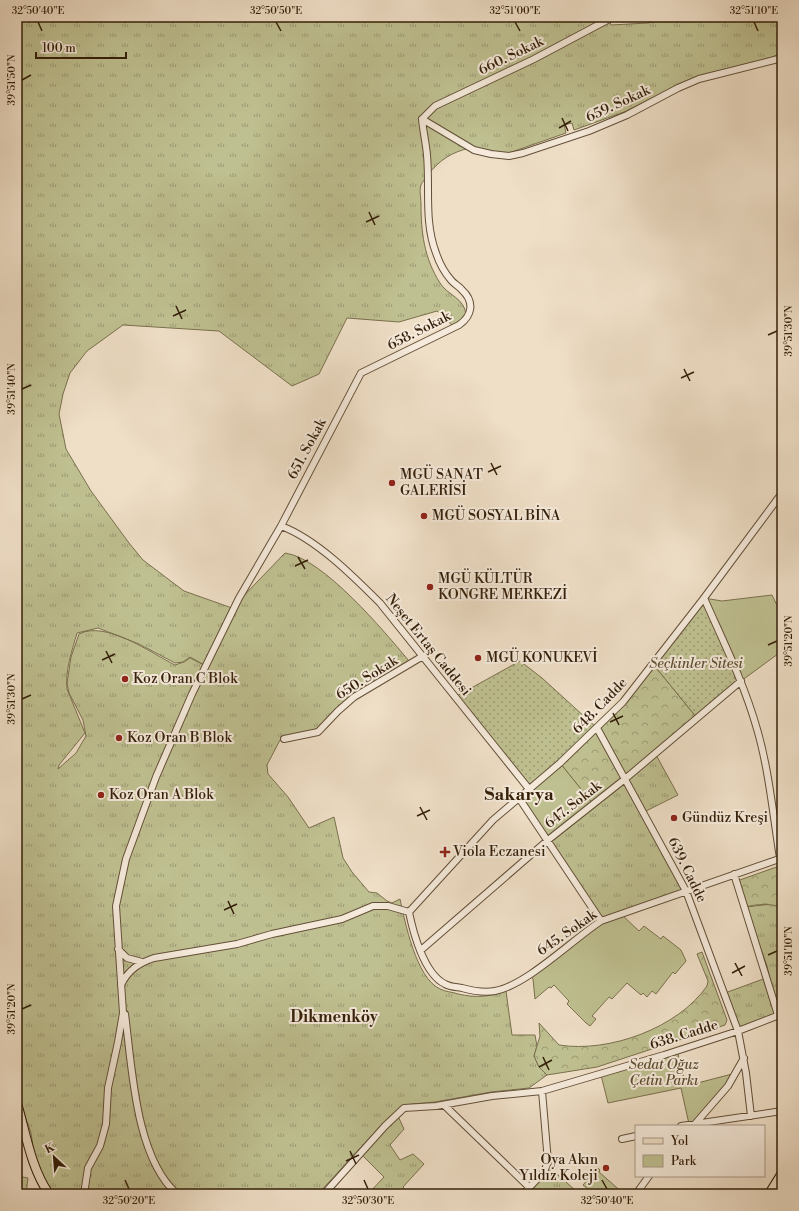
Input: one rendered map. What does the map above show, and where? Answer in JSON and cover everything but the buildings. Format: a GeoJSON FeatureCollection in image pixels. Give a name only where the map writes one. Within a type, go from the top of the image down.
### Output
{"type":"FeatureCollection","features":[{"type":"Feature","properties":{"kind":"main road"},"geometry":{"type":"LineString","coordinates":[[17,1103],[34,1165],[49,1194]]}},
{"type":"Feature","properties":{"kind":"main road"},"geometry":{"type":"LineString","coordinates":[[769,1194],[782,1173]]}},
{"type":"Feature","properties":{"kind":"street","name":"660. Sokak"},"geometry":{"type":"LineString","coordinates":[[422,119],[435,106],[534,59],[613,17]]}},
{"type":"Feature","properties":{"kind":"street","name":"659. Sokak"},"geometry":{"type":"LineString","coordinates":[[422,119],[474,150],[509,156],[523,153],[589,131],[627,115],[678,88],[699,79],[782,58]]}},
{"type":"Feature","properties":{"kind":"street","name":"658. Sokak"},"geometry":{"type":"LineString","coordinates":[[361,373],[459,325],[466,320],[470,313],[471,306],[469,302],[463,291],[451,280],[436,254],[431,240],[428,212],[427,156],[422,119]]}},
{"type":"Feature","properties":{"kind":"street","name":"651. Sokak"},"geometry":{"type":"LineString","coordinates":[[121,985],[116,906],[126,859],[156,777],[192,694],[240,598],[281,526],[361,373]]}},
{"type":"Feature","properties":{"kind":"street","name":"648. Cadde"},"geometry":{"type":"LineString","coordinates":[[409,912],[493,820],[560,763],[623,702],[782,494]]}},
{"type":"Feature","properties":{"kind":"street","name":"Neşet Ertaş Caddesi"},"geometry":{"type":"LineString","coordinates":[[281,526],[294,531],[357,581],[395,620],[529,789]]}},
{"type":"Feature","properties":{"kind":"street"},"geometry":{"type":"LineString","coordinates":[[704,598],[741,681],[762,750],[781,858]]}},
{"type":"Feature","properties":{"kind":"street","name":"650. Sokak"},"geometry":{"type":"LineString","coordinates":[[284,739],[318,732],[338,710],[354,697],[423,656]]}},
{"type":"Feature","properties":{"kind":"street","name":"647. Sokak"},"geometry":{"type":"LineString","coordinates":[[421,950],[548,840],[625,779],[741,681]]}},
{"type":"Feature","properties":{"kind":"street","name":"639. Cadde"},"geometry":{"type":"LineString","coordinates":[[596,728],[686,891],[738,1031],[744,1058],[751,1116]]}},
{"type":"Feature","properties":{"kind":"street"},"geometry":{"type":"LineString","coordinates":[[519,798],[601,921]]}},
{"type":"Feature","properties":{"kind":"street","name":"645. Sokak"},"geometry":{"type":"LineString","coordinates":[[409,912],[421,950],[431,970],[444,984],[481,992],[495,991],[519,981],[535,971],[581,934],[601,921],[781,858]]}},
{"type":"Feature","properties":{"kind":"street"},"geometry":{"type":"LineString","coordinates":[[734,874],[780,1014]]}},
{"type":"Feature","properties":{"kind":"street"},"geometry":{"type":"LineString","coordinates":[[84,1194],[88,1168],[100,1146],[106,1124],[108,1088],[123,1013],[121,985],[130,972],[142,962],[154,958],[237,944],[272,934],[342,919],[373,906],[388,906],[409,912]]}},
{"type":"Feature","properties":{"kind":"street"},"geometry":{"type":"LineString","coordinates":[[118,949],[127,958],[142,962]]}},
{"type":"Feature","properties":{"kind":"street"},"geometry":{"type":"LineString","coordinates":[[121,985],[137,1106],[154,1163],[168,1186],[177,1194]]}},
{"type":"Feature","properties":{"kind":"street","name":"638. Cadde"},"geometry":{"type":"LineString","coordinates":[[324,1194],[385,1126],[404,1108],[444,1105],[492,1096],[542,1091],[738,1031],[780,1014]]}},
{"type":"Feature","properties":{"kind":"street"},"geometry":{"type":"LineString","coordinates":[[695,1124],[728,1086],[744,1058]]}},
{"type":"Feature","properties":{"kind":"street"},"geometry":{"type":"LineString","coordinates":[[523,1194],[544,1172],[548,1162],[542,1091]]}},
{"type":"Feature","properties":{"kind":"street"},"geometry":{"type":"LineString","coordinates":[[444,1105],[529,1187]]}},
{"type":"Feature","properties":{"kind":"street"},"geometry":{"type":"LineString","coordinates":[[695,1124],[782,1111]]}},
{"type":"Feature","properties":{"kind":"street"},"geometry":{"type":"LineString","coordinates":[[622,1139],[635,1136]]}},
{"type":"Feature","properties":{"kind":"street"},"geometry":{"type":"LineString","coordinates":[[636,1194],[648,1177]]}},
{"type":"Feature","properties":{"kind":"green space"},"geometry":{"type":"Polygon","coordinates":[[[17,17],[608,17],[611,25],[648,23],[678,17],[782,17],[782,52],[771,58],[682,83],[624,112],[574,130],[572,123],[564,125],[566,133],[506,154],[474,147],[452,154],[441,161],[423,181],[420,187],[421,214],[424,245],[430,264],[443,287],[459,301],[465,309],[466,315],[454,327],[437,311],[399,322],[347,318],[319,374],[292,386],[219,331],[123,325],[87,351],[70,373],[63,394],[59,414],[66,449],[91,491],[143,560],[184,591],[232,608],[285,553],[300,558],[317,568],[334,581],[352,598],[369,615],[409,661],[397,671],[350,698],[314,733],[280,740],[267,765],[268,774],[288,797],[309,828],[334,817],[343,858],[352,872],[369,892],[377,893],[392,903],[400,899],[409,935],[418,962],[424,974],[432,983],[442,990],[471,996],[488,996],[506,991],[512,1035],[535,1035],[537,1046],[534,1056],[539,1067],[547,1075],[529,1088],[491,1092],[435,1102],[403,1105],[385,1121],[318,1194],[54,1194],[42,1176],[34,1153],[31,1133],[17,1093],[17,17]],[[98,628],[77,633],[68,668],[67,683],[71,657],[79,634],[90,631],[102,631],[114,634],[98,628]],[[128,640],[175,665],[184,662],[190,658],[206,666],[190,657],[183,662],[175,663],[139,644],[128,640]],[[67,683],[67,689],[85,733],[59,765],[58,769],[76,753],[86,736],[83,720],[69,693],[67,683]]]}},
{"type":"Feature","properties":{"kind":"green space"},"geometry":{"type":"Polygon","coordinates":[[[772,595],[782,616],[782,651],[741,681],[704,598],[722,601],[772,595]]]}},
{"type":"Feature","properties":{"kind":"green space","name":"Seçkinler Sitesi"},"geometry":{"type":"Polygon","coordinates":[[[704,598],[741,681],[697,718],[653,664],[704,598]]]}},
{"type":"Feature","properties":{"kind":"green space"},"geometry":{"type":"Polygon","coordinates":[[[520,661],[542,678],[597,728],[529,789],[455,697],[520,661]]]}},
{"type":"Feature","properties":{"kind":"green space"},"geometry":{"type":"Polygon","coordinates":[[[653,664],[697,718],[593,804],[560,763],[623,702],[653,664]]]}},
{"type":"Feature","properties":{"kind":"green space"},"geometry":{"type":"Polygon","coordinates":[[[655,753],[678,795],[644,812],[686,891],[601,921],[548,840],[655,753]]]}},
{"type":"Feature","properties":{"kind":"green space"},"geometry":{"type":"Polygon","coordinates":[[[560,763],[593,804],[548,840],[519,798],[560,763]]]}},
{"type":"Feature","properties":{"kind":"green space"},"geometry":{"type":"Polygon","coordinates":[[[782,865],[782,908],[779,906],[764,904],[746,907],[737,881],[782,865]]]}},
{"type":"Feature","properties":{"kind":"green space"},"geometry":{"type":"Polygon","coordinates":[[[777,904],[782,908],[782,1007],[774,997],[767,966],[746,907],[777,904]]]}},
{"type":"Feature","properties":{"kind":"green space"},"geometry":{"type":"Polygon","coordinates":[[[621,914],[639,931],[644,926],[661,939],[663,936],[681,950],[686,961],[675,974],[673,972],[656,994],[652,991],[647,997],[643,993],[641,995],[627,983],[612,999],[609,997],[592,1016],[596,1019],[590,1026],[567,1004],[569,1001],[554,985],[551,988],[549,987],[535,999],[533,979],[529,974],[581,934],[621,914]]]}},
{"type":"Feature","properties":{"kind":"green space"},"geometry":{"type":"Polygon","coordinates":[[[702,952],[727,1020],[725,1025],[597,1067],[547,1075],[539,1067],[534,1056],[540,1036],[539,1023],[559,1045],[599,1045],[620,1041],[641,1034],[661,1025],[679,1014],[694,1001],[707,986],[708,981],[697,954],[702,952]]]}},
{"type":"Feature","properties":{"kind":"green space"},"geometry":{"type":"Polygon","coordinates":[[[766,978],[778,1015],[738,1031],[725,993],[766,978]]]}},
{"type":"Feature","properties":{"kind":"green space","name":"Sedat Oğuz Çetin Parkı"},"geometry":{"type":"Polygon","coordinates":[[[677,1050],[686,1086],[736,1073],[696,1123],[689,1124],[681,1088],[608,1103],[601,1075],[677,1050]]]}},
{"type":"Feature","properties":{"kind":"green space"},"geometry":{"type":"Polygon","coordinates":[[[397,1114],[404,1129],[390,1145],[400,1160],[413,1154],[424,1164],[403,1187],[410,1194],[368,1194],[384,1177],[360,1153],[397,1114]]]}},
{"type":"Feature","properties":{"kind":"green space"},"geometry":{"type":"Polygon","coordinates":[[[547,1165],[576,1191],[574,1194],[523,1194],[547,1165]]]}},
{"type":"Feature","properties":{"kind":"green space"},"geometry":{"type":"Polygon","coordinates":[[[598,1168],[600,1170],[599,1172],[624,1194],[594,1194],[583,1185],[598,1168]]]}},
{"type":"Feature","properties":{"kind":"green space"},"geometry":{"type":"Polygon","coordinates":[[[17,1176],[28,1178],[26,1194],[17,1194],[17,1176]]]}},
{"type":"Feature","properties":{"kind":"place","name":"MGÜ SANAT GALERİSİ"},"geometry":{"type":"Point","coordinates":[392,483]}},
{"type":"Feature","properties":{"kind":"place","name":"MGÜ SOSYAL BİNA"},"geometry":{"type":"Point","coordinates":[424,516]}},
{"type":"Feature","properties":{"kind":"place","name":"MGÜ KÜLTÜR KONGRE MERKEZİ"},"geometry":{"type":"Point","coordinates":[430,587]}},
{"type":"Feature","properties":{"kind":"place","name":"MGÜ KONUKEVİ"},"geometry":{"type":"Point","coordinates":[478,658]}},
{"type":"Feature","properties":{"kind":"place","name":"Koz Oran C Blok"},"geometry":{"type":"Point","coordinates":[125,679]}},
{"type":"Feature","properties":{"kind":"place","name":"Koz Oran B Blok"},"geometry":{"type":"Point","coordinates":[119,738]}},
{"type":"Feature","properties":{"kind":"place","name":"Koz Oran A Blok"},"geometry":{"type":"Point","coordinates":[101,795]}},
{"type":"Feature","properties":{"kind":"place","name":"Gündüz Kreşi"},"geometry":{"type":"Point","coordinates":[674,818]}},
{"type":"Feature","properties":{"kind":"place","name":"Viola Eczanesi"},"geometry":{"type":"Point","coordinates":[445,852]}},
{"type":"Feature","properties":{"kind":"place","name":"Oya Akın Yıldız Koleji"},"geometry":{"type":"Point","coordinates":[606,1168]}},
{"type":"Feature","properties":{"kind":"district","name":"Sakarya"},"geometry":{"type":"Point","coordinates":[519,794]}},
{"type":"Feature","properties":{"kind":"district","name":"Dikmenköy"},"geometry":{"type":"Point","coordinates":[334,1017]}}]}
